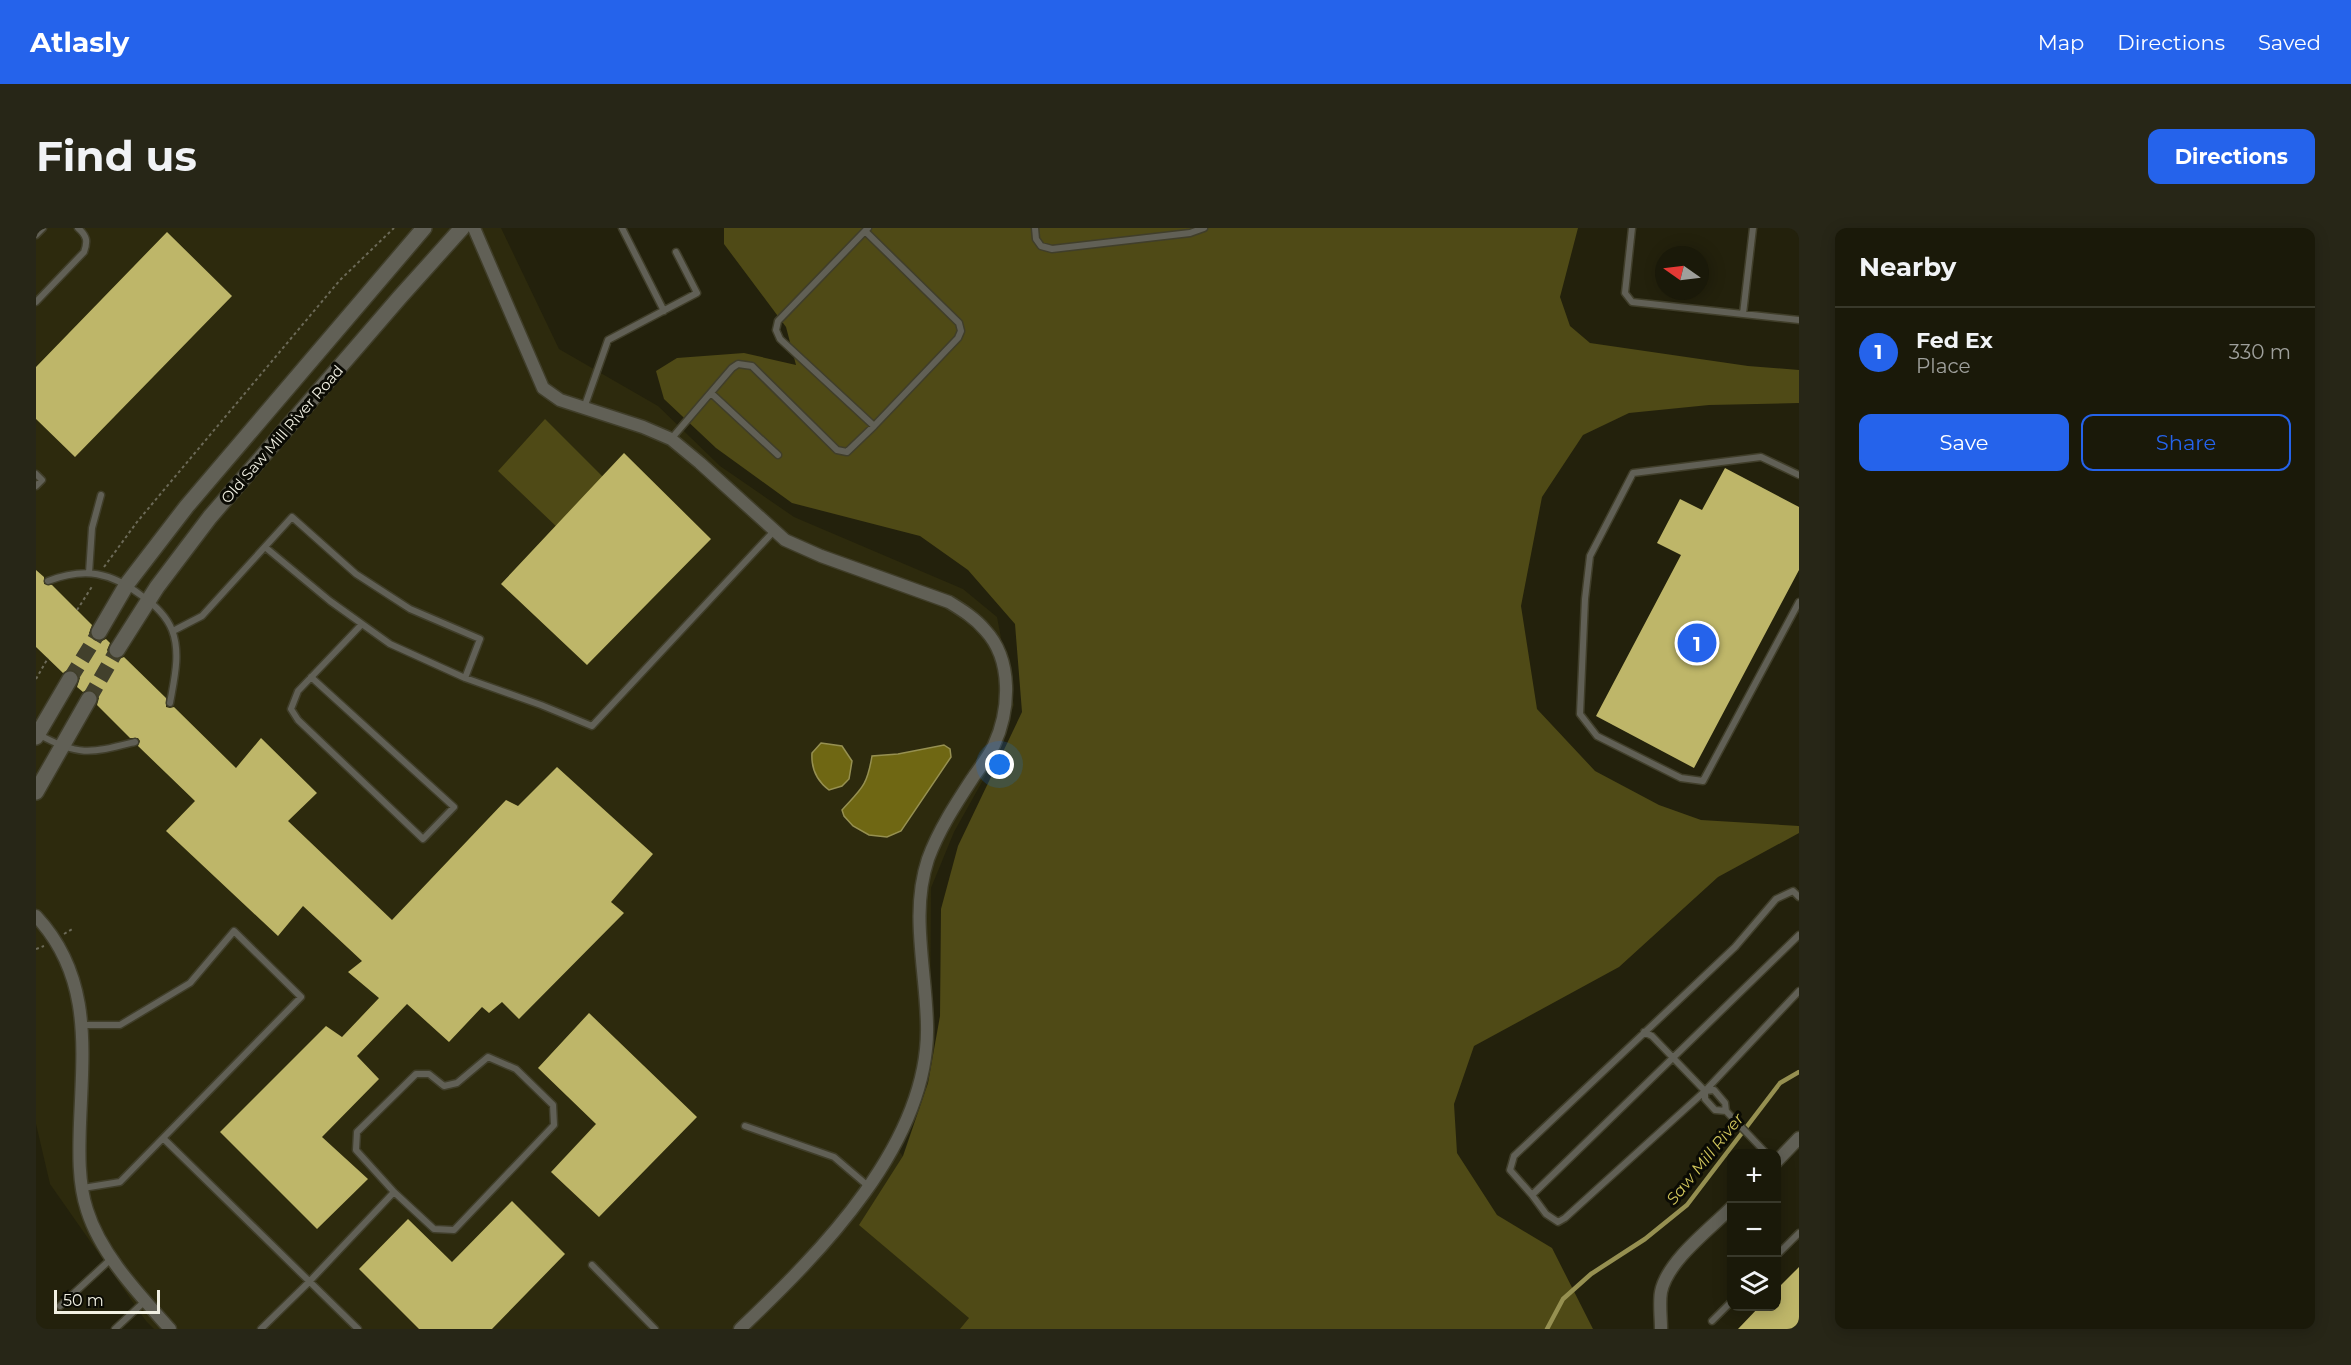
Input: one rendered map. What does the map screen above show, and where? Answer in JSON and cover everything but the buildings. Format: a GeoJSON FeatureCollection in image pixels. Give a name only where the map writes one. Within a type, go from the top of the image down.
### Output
{"type":"FeatureCollection","features":[{"type":"Feature","properties":{"kind":"street","name":"Old Saw Mill River Road"},"geometry":{"type":"LineString","coordinates":[[99,632],[127,584],[187,506],[269,407],[424,228]]}},
{"type":"Feature","properties":{"kind":"street","name":"Old Saw Mill River Road"},"geometry":{"type":"LineString","coordinates":[[117,650],[148,600],[210,517],[462,228]]}},
{"type":"Feature","properties":{"kind":"street"},"geometry":{"type":"LineString","coordinates":[[474,228],[543,388],[560,400],[671,440],[700,463],[785,540],[821,556],[949,602],[968,614],[987,631],[999,654],[1007,684],[1004,716],[993,746],[947,819],[929,858],[921,888],[918,922],[927,1027],[923,1067],[910,1113],[888,1158],[852,1211],[783,1288],[740,1329]]}},
{"type":"Feature","properties":{"kind":"street"},"geometry":{"type":"LineString","coordinates":[[37,734],[70,680]]}},
{"type":"Feature","properties":{"kind":"street"},"geometry":{"type":"LineString","coordinates":[[36,792],[89,699]]}},
{"type":"Feature","properties":{"kind":"street"},"geometry":{"type":"LineString","coordinates":[[36,916],[56,939],[78,993],[82,1025],[80,1140],[86,1209],[112,1258],[170,1329]]}},
{"type":"Feature","properties":{"kind":"street"},"geometry":{"type":"LineString","coordinates":[[1781,1157],[1799,1138]]}},
{"type":"Feature","properties":{"kind":"street"},"geometry":{"type":"LineString","coordinates":[[1661,1329],[1661,1292],[1667,1276],[1676,1263],[1727,1211]]}},
{"type":"Feature","properties":{"kind":"lane"},"geometry":{"type":"LineString","coordinates":[[36,236],[43,228]]}},
{"type":"Feature","properties":{"kind":"lane"},"geometry":{"type":"LineString","coordinates":[[36,302],[84,252],[87,243],[85,234],[78,228]]}},
{"type":"Feature","properties":{"kind":"lane"},"geometry":{"type":"LineString","coordinates":[[622,228],[664,311]]}},
{"type":"Feature","properties":{"kind":"lane"},"geometry":{"type":"LineString","coordinates":[[1035,228],[1036,239],[1041,246],[1052,249],[1190,233],[1204,228]]}},
{"type":"Feature","properties":{"kind":"lane"},"geometry":{"type":"LineString","coordinates":[[1632,228],[1625,293],[1632,302],[1799,320]]}},
{"type":"Feature","properties":{"kind":"lane"},"geometry":{"type":"LineString","coordinates":[[1743,314],[1754,228]]}},
{"type":"Feature","properties":{"kind":"lane"},"geometry":{"type":"LineString","coordinates":[[671,440],[738,364],[752,366],[837,450],[847,452],[874,426],[958,338],[961,331],[959,323],[866,229],[778,321],[776,330],[780,339],[874,426]]}},
{"type":"Feature","properties":{"kind":"lane"},"geometry":{"type":"LineString","coordinates":[[584,409],[608,340],[698,293],[676,252]]}},
{"type":"Feature","properties":{"kind":"lane"},"geometry":{"type":"LineString","coordinates":[[711,393],[778,455]]}},
{"type":"Feature","properties":{"kind":"lane"},"geometry":{"type":"LineString","coordinates":[[1799,475],[1761,457],[1633,473],[1590,556],[1585,599],[1580,714],[1597,736],[1681,778],[1702,781],[1799,603]]}},
{"type":"Feature","properties":{"kind":"lane"},"geometry":{"type":"LineString","coordinates":[[36,474],[42,480],[36,486]]}},
{"type":"Feature","properties":{"kind":"lane"},"geometry":{"type":"LineString","coordinates":[[89,573],[92,528],[101,495]]}},
{"type":"Feature","properties":{"kind":"lane"},"geometry":{"type":"LineString","coordinates":[[173,632],[202,616],[292,517],[356,574],[410,609],[480,639],[465,678]]}},
{"type":"Feature","properties":{"kind":"lane"},"geometry":{"type":"LineString","coordinates":[[265,547],[330,601],[390,644],[465,678],[592,726],[775,531]]}},
{"type":"Feature","properties":{"kind":"lane"},"geometry":{"type":"LineString","coordinates":[[48,581],[61,576],[100,574],[127,584],[159,609],[173,632],[177,664],[170,703]]}},
{"type":"Feature","properties":{"kind":"lane"},"geometry":{"type":"LineString","coordinates":[[311,677],[454,807],[423,839],[298,720],[291,709],[298,691],[311,677],[362,624]]}},
{"type":"Feature","properties":{"kind":"lane"},"geometry":{"type":"LineString","coordinates":[[37,734],[61,747],[94,753],[135,742]]}},
{"type":"Feature","properties":{"kind":"lane"},"geometry":{"type":"LineString","coordinates":[[1799,897],[1793,891],[1776,899],[1735,947],[1514,1156],[1510,1170],[1546,1214],[1558,1222],[1565,1218],[1705,1091],[1799,991]]}},
{"type":"Feature","properties":{"kind":"lane"},"geometry":{"type":"LineString","coordinates":[[82,1025],[120,1025],[190,983],[234,931],[301,997],[120,1182],[83,1188]]}},
{"type":"Feature","properties":{"kind":"lane"},"geometry":{"type":"LineString","coordinates":[[1532,1195],[1799,935]]}},
{"type":"Feature","properties":{"kind":"lane"},"geometry":{"type":"LineString","coordinates":[[1644,1032],[1652,1036],[1705,1091],[1705,1099],[1716,1110],[1726,1111]]}},
{"type":"Feature","properties":{"kind":"lane"},"geometry":{"type":"LineString","coordinates":[[488,1057],[516,1069],[553,1105],[554,1125],[454,1230],[434,1229],[394,1192],[356,1150],[357,1132],[416,1074],[429,1074],[444,1086],[457,1083],[488,1057]]}},
{"type":"Feature","properties":{"kind":"lane"},"geometry":{"type":"LineString","coordinates":[[1705,1091],[1714,1090],[1725,1103],[1726,1111],[1763,1149]]}},
{"type":"Feature","properties":{"kind":"lane"},"geometry":{"type":"LineString","coordinates":[[745,1126],[834,1157],[869,1186]]}},
{"type":"Feature","properties":{"kind":"lane"},"geometry":{"type":"LineString","coordinates":[[164,1139],[358,1329]]}},
{"type":"Feature","properties":{"kind":"lane"},"geometry":{"type":"LineString","coordinates":[[261,1329],[394,1192]]}},
{"type":"Feature","properties":{"kind":"lane"},"geometry":{"type":"LineString","coordinates":[[1781,1251],[1799,1233]]}},
{"type":"Feature","properties":{"kind":"lane"},"geometry":{"type":"LineString","coordinates":[[60,1306],[112,1258]]}},
{"type":"Feature","properties":{"kind":"lane"},"geometry":{"type":"LineString","coordinates":[[592,1265],[655,1329]]}},
{"type":"Feature","properties":{"kind":"lane"},"geometry":{"type":"LineString","coordinates":[[115,1329],[145,1301]]}},
{"type":"Feature","properties":{"kind":"lane"},"geometry":{"type":"LineString","coordinates":[[1712,1321],[1727,1305]]}},
{"type":"Feature","properties":{"kind":"path"},"geometry":{"type":"LineString","coordinates":[[77,610],[110,558],[137,522],[249,387],[340,280],[394,228]]}},
{"type":"Feature","properties":{"kind":"path"},"geometry":{"type":"LineString","coordinates":[[36,679],[48,658]]}},
{"type":"Feature","properties":{"kind":"shaded area"},"geometry":{"type":"Polygon","coordinates":[[[36,228],[501,228],[559,349],[658,406],[720,466],[794,517],[963,589],[997,617],[1014,705],[992,764],[954,832],[931,888],[930,1055],[920,1095],[899,1151],[1030,1329],[154,1329],[146,1321],[50,1184],[36,1124],[36,228]]]}},
{"type":"Feature","properties":{"kind":"shaded area"},"geometry":{"type":"Polygon","coordinates":[[[724,228],[1578,228],[1560,297],[1570,326],[1590,343],[1748,366],[1799,370],[1799,403],[1709,405],[1629,413],[1583,435],[1542,497],[1521,606],[1537,709],[1595,771],[1659,805],[1701,820],[1799,826],[1799,833],[1718,877],[1619,967],[1474,1046],[1454,1104],[1457,1153],[1497,1215],[1552,1248],[1593,1329],[960,1329],[969,1318],[859,1225],[903,1156],[928,1083],[940,1016],[941,909],[958,846],[1022,712],[1015,624],[968,570],[920,536],[792,503],[716,448],[664,399],[656,371],[677,358],[744,353],[796,365],[786,327],[724,244],[724,228]]]}},
{"type":"Feature","properties":{"kind":"shaded area"},"geometry":{"type":"Polygon","coordinates":[[[545,419],[604,478],[558,528],[498,471],[545,419]]]}},
{"type":"Feature","properties":{"kind":"shaded area"},"geometry":{"type":"Polygon","coordinates":[[[821,743],[842,746],[852,761],[849,779],[842,786],[829,790],[816,774],[812,753],[821,743]]]}},
{"type":"Feature","properties":{"kind":"shaded area"},"geometry":{"type":"Polygon","coordinates":[[[944,745],[950,749],[951,757],[901,831],[887,837],[869,835],[853,826],[844,816],[842,810],[866,780],[872,756],[898,754],[944,745]]]}},
{"type":"Feature","properties":{"kind":"waterway","name":"Saw Mill River"},"geometry":{"type":"LineString","coordinates":[[1547,1329],[1563,1299],[1591,1274],[1645,1239],[1687,1205],[1780,1083],[1799,1072]]}},
{"type":"Feature","properties":{"kind":"tunnel"},"geometry":{"type":"LineString","coordinates":[[70,679],[99,632]]}},
{"type":"Feature","properties":{"kind":"tunnel"},"geometry":{"type":"LineString","coordinates":[[89,699],[117,650]]}},
{"type":"Feature","properties":{"kind":"place","name":"Fed Ex"},"geometry":{"type":"Point","coordinates":[1697,643]}}]}
